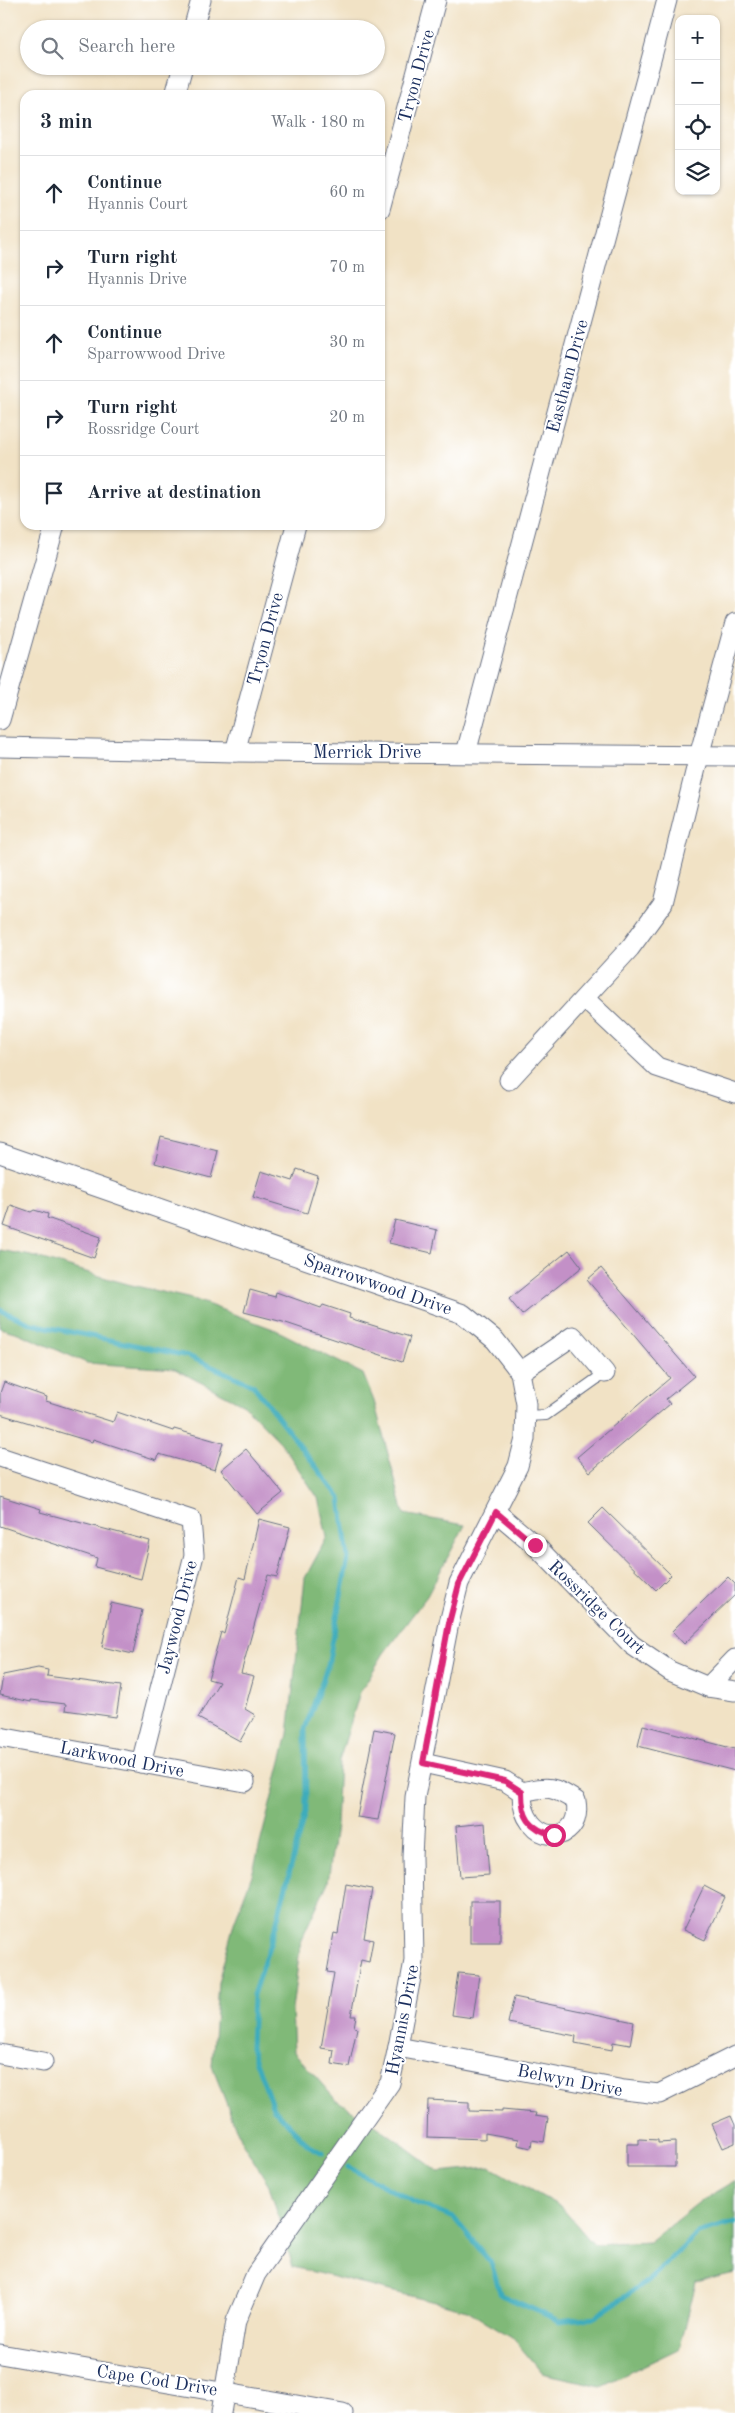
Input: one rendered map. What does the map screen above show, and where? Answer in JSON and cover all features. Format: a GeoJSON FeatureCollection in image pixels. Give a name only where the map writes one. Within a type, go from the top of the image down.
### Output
{"type":"FeatureCollection","features":[{"type":"Feature","properties":{"kind":"street"},"geometry":{"type":"LineString","coordinates":[[195,20],[201,0]]}},
{"type":"Feature","properties":{"kind":"street","name":"Tryon Drive"},"geometry":{"type":"LineString","coordinates":[[385,190],[436,0]]}},
{"type":"Feature","properties":{"kind":"street","name":"Eastham Drive"},"geometry":{"type":"LineString","coordinates":[[466,753],[667,0]]}},
{"type":"Feature","properties":{"kind":"street"},"geometry":{"type":"LineString","coordinates":[[176,90],[181,75]]}},
{"type":"Feature","properties":{"kind":"street"},"geometry":{"type":"LineString","coordinates":[[0,720],[53,530]]}},
{"type":"Feature","properties":{"kind":"street","name":"Tryon Drive"},"geometry":{"type":"LineString","coordinates":[[235,752],[295,530]]}},
{"type":"Feature","properties":{"kind":"street"},"geometry":{"type":"LineString","coordinates":[[509,1080],[630,948],[663,904],[699,756],[735,623]]}},
{"type":"Feature","properties":{"kind":"street","name":"Merrick Drive"},"geometry":{"type":"LineString","coordinates":[[0,747],[235,752],[735,756]]}},
{"type":"Feature","properties":{"kind":"street"},"geometry":{"type":"LineString","coordinates":[[585,999],[657,1067],[735,1093]]}},
{"type":"Feature","properties":{"kind":"street","name":"Sparrowwood Drive"},"geometry":{"type":"LineString","coordinates":[[0,1153],[464,1314],[495,1340],[520,1372],[526,1404],[525,1439],[518,1466],[459,1584]]}},
{"type":"Feature","properties":{"kind":"street"},"geometry":{"type":"LineString","coordinates":[[520,1372],[573,1336],[605,1372]]}},
{"type":"Feature","properties":{"kind":"street","name":"Jaywood Drive"},"geometry":{"type":"LineString","coordinates":[[0,1457],[190,1520],[194,1555],[142,1762]]}},
{"type":"Feature","properties":{"kind":"street","name":"Rossridge Court"},"geometry":{"type":"LineString","coordinates":[[496,1512],[535,1545],[632,1645],[670,1671],[708,1687],[735,1691]]}},
{"type":"Feature","properties":{"kind":"street","name":"Hyannis Drive"},"geometry":{"type":"LineString","coordinates":[[221,2413],[236,2321],[256,2274],[390,2083],[414,1960],[413,1848],[415,1797],[449,1623],[459,1584]]}},
{"type":"Feature","properties":{"kind":"street"},"geometry":{"type":"LineString","coordinates":[[708,1687],[735,1659]]}},
{"type":"Feature","properties":{"kind":"street","name":"Larkwood Drive"},"geometry":{"type":"LineString","coordinates":[[0,1737],[244,1782]]}},
{"type":"Feature","properties":{"kind":"street"},"geometry":{"type":"LineString","coordinates":[[423,1763],[505,1781],[522,1792]]}},
{"type":"Feature","properties":{"kind":"street","name":"Belwyn Drive"},"geometry":{"type":"LineString","coordinates":[[398,2047],[624,2090],[659,2094],[735,2056]]}},
{"type":"Feature","properties":{"kind":"street"},"geometry":{"type":"LineString","coordinates":[[0,2054],[44,2062]]}},
{"type":"Feature","properties":{"kind":"street","name":"Cape Cod Drive"},"geometry":{"type":"LineString","coordinates":[[0,2354],[343,2413]]}},
{"type":"Feature","properties":{"kind":"lane"},"geometry":{"type":"LineString","coordinates":[[526,1416],[546,1415],[605,1372]]}},
{"type":"Feature","properties":{"kind":"green space"},"geometry":{"type":"Polygon","coordinates":[[[0,1250],[36,1257],[123,1283],[196,1300],[276,1330],[363,1374],[374,1401],[404,1514],[465,1525],[427,1596],[384,1653],[360,1692],[339,1761],[336,1826],[328,1882],[301,1940],[292,2010],[294,2052],[335,2099],[387,2133],[439,2172],[490,2167],[561,2207],[594,2245],[649,2242],[698,2203],[735,2181],[735,2273],[696,2282],[680,2348],[601,2386],[542,2373],[512,2337],[467,2310],[293,2267],[269,2185],[240,2139],[212,2066],[218,1983],[234,1923],[252,1875],[288,1734],[305,1578],[327,1537],[318,1498],[281,1443],[244,1405],[175,1369],[87,1363],[18,1333],[0,1328],[0,1250]]]}},
{"type":"Feature","properties":{"kind":"building"},"geometry":{"type":"Polygon","coordinates":[[[161,1137],[218,1151],[211,1178],[155,1163],[161,1137]]]}},
{"type":"Feature","properties":{"kind":"building"},"geometry":{"type":"Polygon","coordinates":[[[297,1169],[318,1176],[307,1213],[253,1197],[261,1171],[293,1181],[297,1169]]]}},
{"type":"Feature","properties":{"kind":"building"},"geometry":{"type":"Polygon","coordinates":[[[11,1205],[31,1212],[34,1210],[48,1214],[47,1218],[101,1237],[94,1258],[4,1226],[11,1205]]]}},
{"type":"Feature","properties":{"kind":"building"},"geometry":{"type":"Polygon","coordinates":[[[395,1220],[437,1230],[432,1253],[389,1243],[395,1220]]]}},
{"type":"Feature","properties":{"kind":"building"},"geometry":{"type":"Polygon","coordinates":[[[569,1250],[582,1267],[522,1315],[509,1299],[569,1250]]]}},
{"type":"Feature","properties":{"kind":"building"},"geometry":{"type":"Polygon","coordinates":[[[601,1268],[694,1376],[666,1399],[670,1404],[590,1472],[577,1457],[670,1378],[587,1280],[601,1268]]]}},
{"type":"Feature","properties":{"kind":"building"},"geometry":{"type":"Polygon","coordinates":[[[250,1290],[275,1297],[276,1292],[321,1308],[323,1305],[350,1314],[349,1318],[410,1337],[402,1362],[283,1322],[244,1312],[250,1290]]]}},
{"type":"Feature","properties":{"kind":"building"},"geometry":{"type":"Polygon","coordinates":[[[4,1382],[47,1397],[46,1401],[113,1422],[117,1412],[173,1431],[174,1429],[223,1443],[215,1470],[159,1454],[157,1460],[93,1439],[92,1442],[0,1414],[0,1393],[4,1382]]]}},
{"type":"Feature","properties":{"kind":"building"},"geometry":{"type":"Polygon","coordinates":[[[246,1449],[283,1493],[257,1514],[221,1470],[246,1449]]]}},
{"type":"Feature","properties":{"kind":"building"},"geometry":{"type":"Polygon","coordinates":[[[0,1496],[41,1509],[40,1512],[150,1541],[141,1579],[95,1567],[97,1558],[0,1526],[0,1496]]]}},
{"type":"Feature","properties":{"kind":"building"},"geometry":{"type":"Polygon","coordinates":[[[603,1508],[671,1575],[656,1590],[588,1523],[603,1508]]]}},
{"type":"Feature","properties":{"kind":"building"},"geometry":{"type":"Polygon","coordinates":[[[259,1519],[290,1527],[277,1577],[268,1575],[241,1673],[254,1676],[245,1709],[255,1715],[240,1741],[198,1718],[219,1682],[208,1679],[221,1632],[224,1634],[239,1577],[245,1579],[259,1519]]]}},
{"type":"Feature","properties":{"kind":"building"},"geometry":{"type":"Polygon","coordinates":[[[728,1577],[735,1584],[735,1595],[684,1644],[672,1631],[728,1577]]]}},
{"type":"Feature","properties":{"kind":"building"},"geometry":{"type":"Polygon","coordinates":[[[111,1603],[142,1610],[133,1654],[102,1647],[111,1603]]]}},
{"type":"Feature","properties":{"kind":"building"},"geometry":{"type":"Polygon","coordinates":[[[38,1668],[48,1670],[47,1676],[121,1686],[116,1717],[65,1710],[66,1704],[31,1700],[31,1702],[0,1695],[3,1675],[38,1668]]]}},
{"type":"Feature","properties":{"kind":"building"},"geometry":{"type":"Polygon","coordinates":[[[643,1725],[735,1749],[735,1771],[638,1746],[643,1725]]]}},
{"type":"Feature","properties":{"kind":"building"},"geometry":{"type":"Polygon","coordinates":[[[374,1729],[395,1733],[378,1820],[357,1817],[374,1729]]]}},
{"type":"Feature","properties":{"kind":"building"},"geometry":{"type":"Polygon","coordinates":[[[485,1823],[489,1875],[460,1877],[456,1826],[485,1823]]]}},
{"type":"Feature","properties":{"kind":"building"},"geometry":{"type":"Polygon","coordinates":[[[346,1884],[372,1889],[364,1938],[373,1940],[369,1962],[361,1960],[351,2016],[356,2016],[354,2027],[357,2028],[349,2067],[332,2064],[334,2050],[321,2048],[334,1973],[327,1972],[334,1933],[338,1934],[346,1884]]]}},
{"type":"Feature","properties":{"kind":"building"},"geometry":{"type":"Polygon","coordinates":[[[704,1886],[725,1897],[705,1940],[683,1930],[704,1886]]]}},
{"type":"Feature","properties":{"kind":"building"},"geometry":{"type":"Polygon","coordinates":[[[470,1901],[500,1901],[500,1943],[470,1943],[470,1901]]]}},
{"type":"Feature","properties":{"kind":"building"},"geometry":{"type":"Polygon","coordinates":[[[458,1973],[479,1975],[473,2018],[452,2015],[458,1973]]]}},
{"type":"Feature","properties":{"kind":"building"},"geometry":{"type":"Polygon","coordinates":[[[514,1997],[634,2022],[630,2045],[613,2042],[612,2050],[575,2043],[576,2036],[508,2023],[514,1997]]]}},
{"type":"Feature","properties":{"kind":"building"},"geometry":{"type":"Polygon","coordinates":[[[428,2100],[469,2102],[469,2111],[502,2112],[502,2110],[536,2113],[535,2116],[548,2118],[544,2142],[532,2140],[531,2148],[518,2145],[519,2139],[485,2133],[485,2139],[427,2137],[428,2100]]]}},
{"type":"Feature","properties":{"kind":"building"},"geometry":{"type":"Polygon","coordinates":[[[731,2116],[735,2125],[735,2143],[723,2148],[712,2124],[731,2116]]]}},
{"type":"Feature","properties":{"kind":"building"},"geometry":{"type":"Polygon","coordinates":[[[639,2139],[658,2140],[658,2143],[675,2142],[675,2167],[627,2167],[627,2144],[639,2144],[639,2139]]]}},
{"type":"Feature","properties":{"kind":"waterway"},"geometry":{"type":"LineString","coordinates":[[0,1310],[32,1324],[188,1356],[253,1385],[340,1498],[348,1558],[328,1665],[305,1729],[306,1808],[276,1925],[253,1995],[251,2048],[273,2108],[308,2145],[323,2153]]}},
{"type":"Feature","properties":{"kind":"waterway"},"geometry":{"type":"LineString","coordinates":[[348,2167],[416,2203],[454,2218],[491,2263],[501,2295],[560,2321],[595,2317],[649,2280],[698,2233],[735,2222]]}},
{"type":"Feature","properties":{"kind":"route"},"geometry":{"type":"LineString","coordinates":[[535,1545],[496,1512],[459,1584],[449,1623],[423,1763],[505,1781],[522,1792],[522,1807],[528,1820],[540,1832],[554,1835]]}}]}
